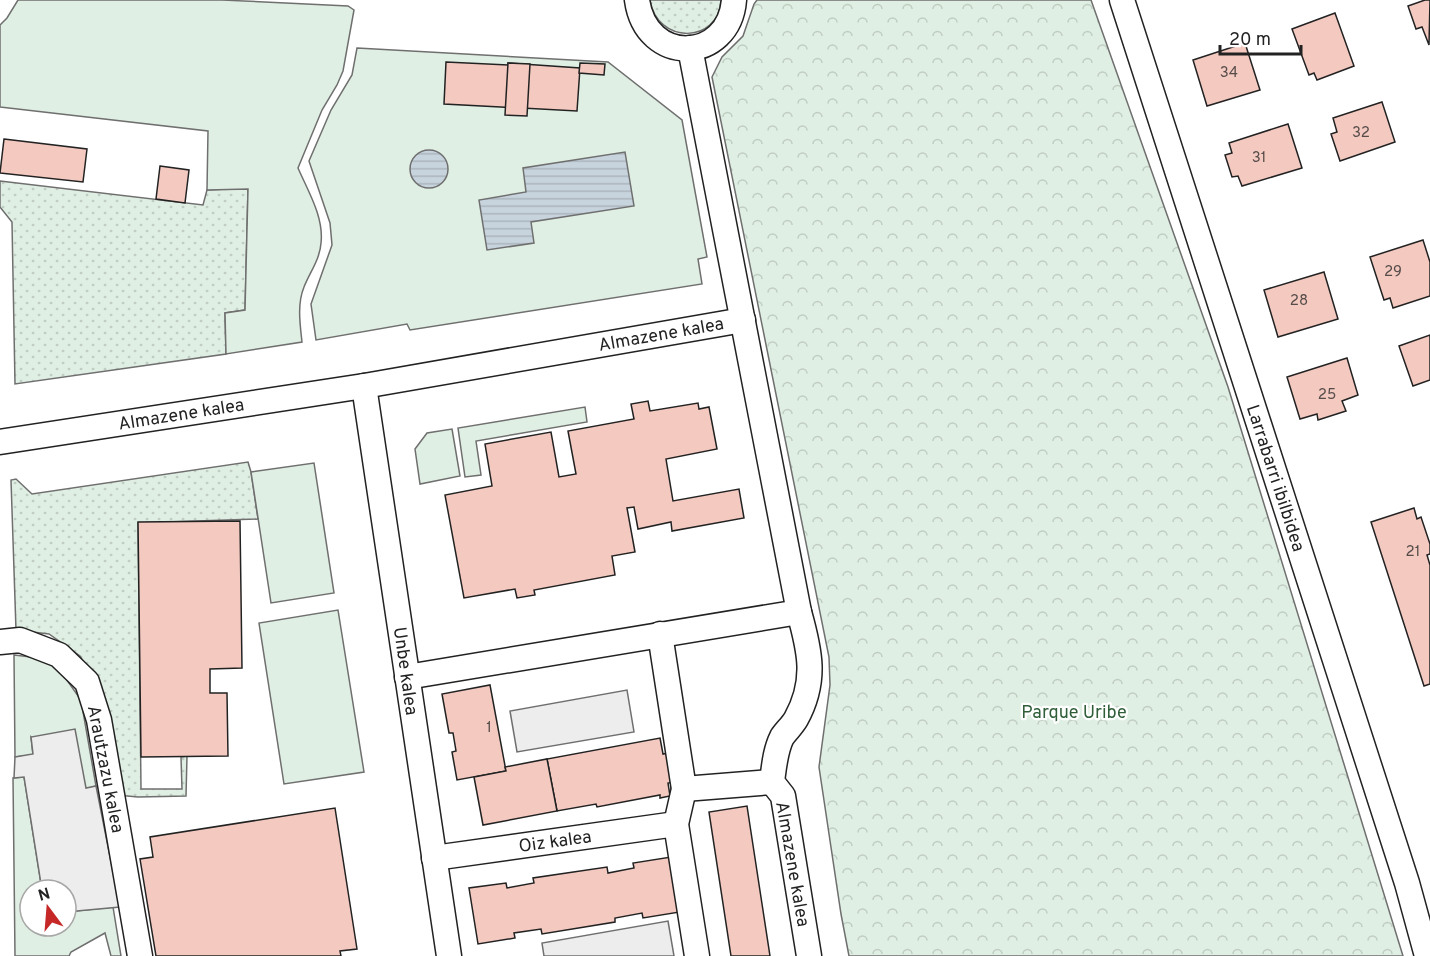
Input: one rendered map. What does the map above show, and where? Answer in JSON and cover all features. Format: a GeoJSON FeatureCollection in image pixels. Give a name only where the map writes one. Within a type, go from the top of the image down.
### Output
{"type":"FeatureCollection","features":[{"type":"Feature","properties":{"kind":"street"},"geometry":{"type":"LineString","coordinates":[[637,0],[641,19],[653,36],[664,44],[677,48],[690,48],[705,44],[718,36],[728,25],[734,0]]}},
{"type":"Feature","properties":{"kind":"street","name":"Larrabarri ibilbidea"},"geometry":{"type":"LineString","coordinates":[[1122,0],[1407,883],[1427,956]]}},
{"type":"Feature","properties":{"kind":"street"},"geometry":{"type":"LineString","coordinates":[[690,48],[743,320]]}},
{"type":"Feature","properties":{"kind":"street","name":"Almazene kalea"},"geometry":{"type":"LineString","coordinates":[[0,442],[364,386],[743,320],[811,665],[809,687],[796,719],[782,738],[774,760],[772,782],[783,796],[809,956]]}},
{"type":"Feature","properties":{"kind":"street","name":"Unbe kalea"},"geometry":{"type":"LineString","coordinates":[[364,386],[448,956]]}},
{"type":"Feature","properties":{"kind":"street"},"geometry":{"type":"LineString","coordinates":[[407,676],[799,612]]}},
{"type":"Feature","properties":{"kind":"street"},"geometry":{"type":"LineString","coordinates":[[660,634],[684,789],[676,824],[698,956]]}},
{"type":"Feature","properties":{"kind":"street","name":"Arautzazu kalea"},"geometry":{"type":"LineString","coordinates":[[0,642],[20,640],[59,655],[87,682],[99,720],[140,956]]}},
{"type":"Feature","properties":{"kind":"street"},"geometry":{"type":"LineString","coordinates":[[684,789],[772,782]]}},
{"type":"Feature","properties":{"kind":"street","name":"Oiz kalea"},"geometry":{"type":"LineString","coordinates":[[434,858],[676,824]]}},
{"type":"Feature","properties":{"kind":"green space"},"geometry":{"type":"Polygon","coordinates":[[[18,0],[222,0],[348,6],[354,10],[343,71],[322,110],[298,168],[314,204],[321,233],[319,255],[300,300],[302,342],[226,354],[225,313],[245,310],[248,189],[207,190],[208,131],[0,107],[0,25],[18,0]]]}},
{"type":"Feature","properties":{"kind":"green space"},"geometry":{"type":"Polygon","coordinates":[[[650,0],[721,0],[718,14],[710,25],[700,31],[687,33],[675,31],[664,25],[655,15],[650,0]]]}},
{"type":"Feature","properties":{"kind":"green space","name":"Parque Uribe"},"geometry":{"type":"Polygon","coordinates":[[[757,0],[1091,0],[1228,387],[1403,956],[849,956],[819,767],[830,685],[829,657],[712,77],[722,57],[743,36],[757,0]]]}},
{"type":"Feature","properties":{"kind":"green space"},"geometry":{"type":"Polygon","coordinates":[[[357,48],[608,62],[682,120],[707,257],[698,259],[702,284],[410,330],[407,324],[316,340],[311,304],[332,245],[330,223],[309,161],[331,110],[352,75],[357,48]]]}},
{"type":"Feature","properties":{"kind":"green space"},"geometry":{"type":"Polygon","coordinates":[[[0,181],[203,205],[207,190],[248,188],[245,310],[225,313],[226,354],[15,384],[12,222],[0,207],[0,181]]]}},
{"type":"Feature","properties":{"kind":"green space"},"geometry":{"type":"Polygon","coordinates":[[[585,407],[587,422],[476,441],[481,475],[465,477],[458,428],[585,407]]]}},
{"type":"Feature","properties":{"kind":"green space"},"geometry":{"type":"Polygon","coordinates":[[[452,429],[460,476],[420,484],[415,449],[427,433],[452,429]]]}},
{"type":"Feature","properties":{"kind":"green space"},"geometry":{"type":"Polygon","coordinates":[[[248,462],[258,519],[138,523],[141,789],[182,789],[181,757],[187,756],[186,796],[117,795],[99,688],[80,656],[49,634],[16,630],[11,480],[16,479],[32,494],[248,462]]]}},
{"type":"Feature","properties":{"kind":"green space"},"geometry":{"type":"Polygon","coordinates":[[[314,463],[334,593],[271,603],[251,472],[314,463]]]}},
{"type":"Feature","properties":{"kind":"green space"},"geometry":{"type":"Polygon","coordinates":[[[338,610],[364,772],[284,784],[259,623],[338,610]]]}},
{"type":"Feature","properties":{"kind":"green space"},"geometry":{"type":"Polygon","coordinates":[[[14,655],[48,659],[64,676],[81,700],[96,786],[86,789],[31,737],[33,755],[15,757],[14,655]]]}},
{"type":"Feature","properties":{"kind":"green space"},"geometry":{"type":"Polygon","coordinates":[[[24,777],[40,878],[18,878],[18,938],[78,938],[78,911],[113,907],[121,956],[111,956],[105,933],[71,952],[69,956],[15,956],[13,778],[24,777]]]}},
{"type":"Feature","properties":{"kind":"shaded area"},"geometry":{"type":"Polygon","coordinates":[[[429,150],[442,156],[448,169],[442,182],[429,188],[416,182],[410,169],[416,156],[429,150]]]}},
{"type":"Feature","properties":{"kind":"shaded area"},"geometry":{"type":"Polygon","coordinates":[[[625,152],[634,206],[531,222],[534,243],[487,250],[479,200],[526,192],[523,168],[625,152]]]}},
{"type":"Feature","properties":{"kind":"shaded area"},"geometry":{"type":"Polygon","coordinates":[[[627,690],[634,732],[517,752],[510,711],[627,690]]]}},
{"type":"Feature","properties":{"kind":"shaded area"},"geometry":{"type":"Polygon","coordinates":[[[75,729],[86,788],[96,786],[120,907],[78,911],[78,878],[40,878],[24,777],[14,778],[15,757],[33,754],[31,737],[75,729]]]}},
{"type":"Feature","properties":{"kind":"shaded area"},"geometry":{"type":"Polygon","coordinates":[[[668,921],[674,956],[544,956],[542,943],[668,921]]]}},
{"type":"Feature","properties":{"kind":"building"},"geometry":{"type":"Polygon","coordinates":[[[1430,0],[1429,45],[1422,27],[1416,29],[1408,6],[1430,0]]]}},
{"type":"Feature","properties":{"kind":"building"},"geometry":{"type":"Polygon","coordinates":[[[1335,13],[1354,66],[1317,80],[1314,73],[1309,75],[1292,29],[1335,13]]]}},
{"type":"Feature","properties":{"kind":"building"},"geometry":{"type":"Polygon","coordinates":[[[1245,43],[1260,90],[1207,106],[1193,60],[1245,43]]]}},
{"type":"Feature","properties":{"kind":"building"},"geometry":{"type":"Polygon","coordinates":[[[446,62],[580,68],[577,111],[444,104],[446,62]]]}},
{"type":"Feature","properties":{"kind":"building"},"geometry":{"type":"Polygon","coordinates":[[[508,63],[530,64],[527,116],[505,115],[508,63]]]}},
{"type":"Feature","properties":{"kind":"building"},"geometry":{"type":"Polygon","coordinates":[[[580,63],[605,64],[604,75],[579,73],[580,63]]]}},
{"type":"Feature","properties":{"kind":"building"},"geometry":{"type":"Polygon","coordinates":[[[1382,102],[1395,142],[1340,161],[1331,134],[1337,132],[1333,118],[1382,102]]]}},
{"type":"Feature","properties":{"kind":"building"},"geometry":{"type":"Polygon","coordinates":[[[1288,124],[1302,168],[1242,186],[1238,176],[1232,177],[1225,155],[1232,153],[1229,143],[1288,124]]]}},
{"type":"Feature","properties":{"kind":"building"},"geometry":{"type":"Polygon","coordinates":[[[4,139],[87,149],[83,182],[0,173],[4,139]]]}},
{"type":"Feature","properties":{"kind":"building"},"geometry":{"type":"Polygon","coordinates":[[[160,166],[189,170],[185,203],[156,199],[160,166]]]}},
{"type":"Feature","properties":{"kind":"building"},"geometry":{"type":"Polygon","coordinates":[[[1423,240],[1430,262],[1430,296],[1393,308],[1390,298],[1384,300],[1370,257],[1423,240]]]}},
{"type":"Feature","properties":{"kind":"building"},"geometry":{"type":"Polygon","coordinates":[[[1324,272],[1338,319],[1278,337],[1264,290],[1324,272]]]}},
{"type":"Feature","properties":{"kind":"building"},"geometry":{"type":"Polygon","coordinates":[[[1430,335],[1430,380],[1413,386],[1399,346],[1430,335]]]}},
{"type":"Feature","properties":{"kind":"building"},"geometry":{"type":"Polygon","coordinates":[[[1347,358],[1358,395],[1342,401],[1346,411],[1318,420],[1317,414],[1300,419],[1287,377],[1347,358]]]}},
{"type":"Feature","properties":{"kind":"building"},"geometry":{"type":"Polygon","coordinates":[[[648,401],[650,411],[698,403],[699,409],[709,407],[717,449],[666,459],[673,501],[739,489],[744,518],[672,531],[671,522],[638,529],[634,507],[627,508],[635,552],[612,556],[615,575],[534,590],[535,595],[517,598],[515,589],[464,598],[445,495],[492,486],[485,444],[551,432],[559,477],[576,474],[568,431],[634,419],[631,404],[648,401]]]}},
{"type":"Feature","properties":{"kind":"building"},"geometry":{"type":"Polygon","coordinates":[[[1414,508],[1417,519],[1421,517],[1430,544],[1430,554],[1427,555],[1430,565],[1430,684],[1424,686],[1371,522],[1414,508]]]}},
{"type":"Feature","properties":{"kind":"building"},"geometry":{"type":"Polygon","coordinates":[[[240,521],[242,668],[210,669],[210,693],[227,693],[228,756],[141,757],[138,522],[240,521]]]}},
{"type":"Feature","properties":{"kind":"building"},"geometry":{"type":"Polygon","coordinates":[[[490,685],[506,771],[457,780],[452,752],[456,751],[453,733],[449,733],[442,694],[490,685]]]}},
{"type":"Feature","properties":{"kind":"building"},"geometry":{"type":"Polygon","coordinates":[[[660,738],[663,754],[668,753],[674,782],[668,783],[670,796],[660,798],[660,795],[597,807],[596,804],[557,811],[547,759],[660,738]]]}},
{"type":"Feature","properties":{"kind":"building"},"geometry":{"type":"Polygon","coordinates":[[[547,759],[557,811],[483,825],[474,777],[506,771],[505,767],[547,759]]]}},
{"type":"Feature","properties":{"kind":"building"},"geometry":{"type":"Polygon","coordinates":[[[747,806],[770,956],[731,956],[709,812],[747,806]]]}},
{"type":"Feature","properties":{"kind":"building"},"geometry":{"type":"Polygon","coordinates":[[[335,808],[357,949],[340,951],[341,956],[156,956],[140,859],[153,857],[150,837],[335,808]]]}},
{"type":"Feature","properties":{"kind":"building"},"geometry":{"type":"Polygon","coordinates":[[[671,857],[680,912],[643,918],[642,913],[615,918],[615,922],[542,934],[541,929],[514,933],[515,938],[478,944],[469,888],[506,883],[507,888],[534,883],[533,878],[607,867],[608,873],[634,868],[633,863],[671,857]]]}}]}
